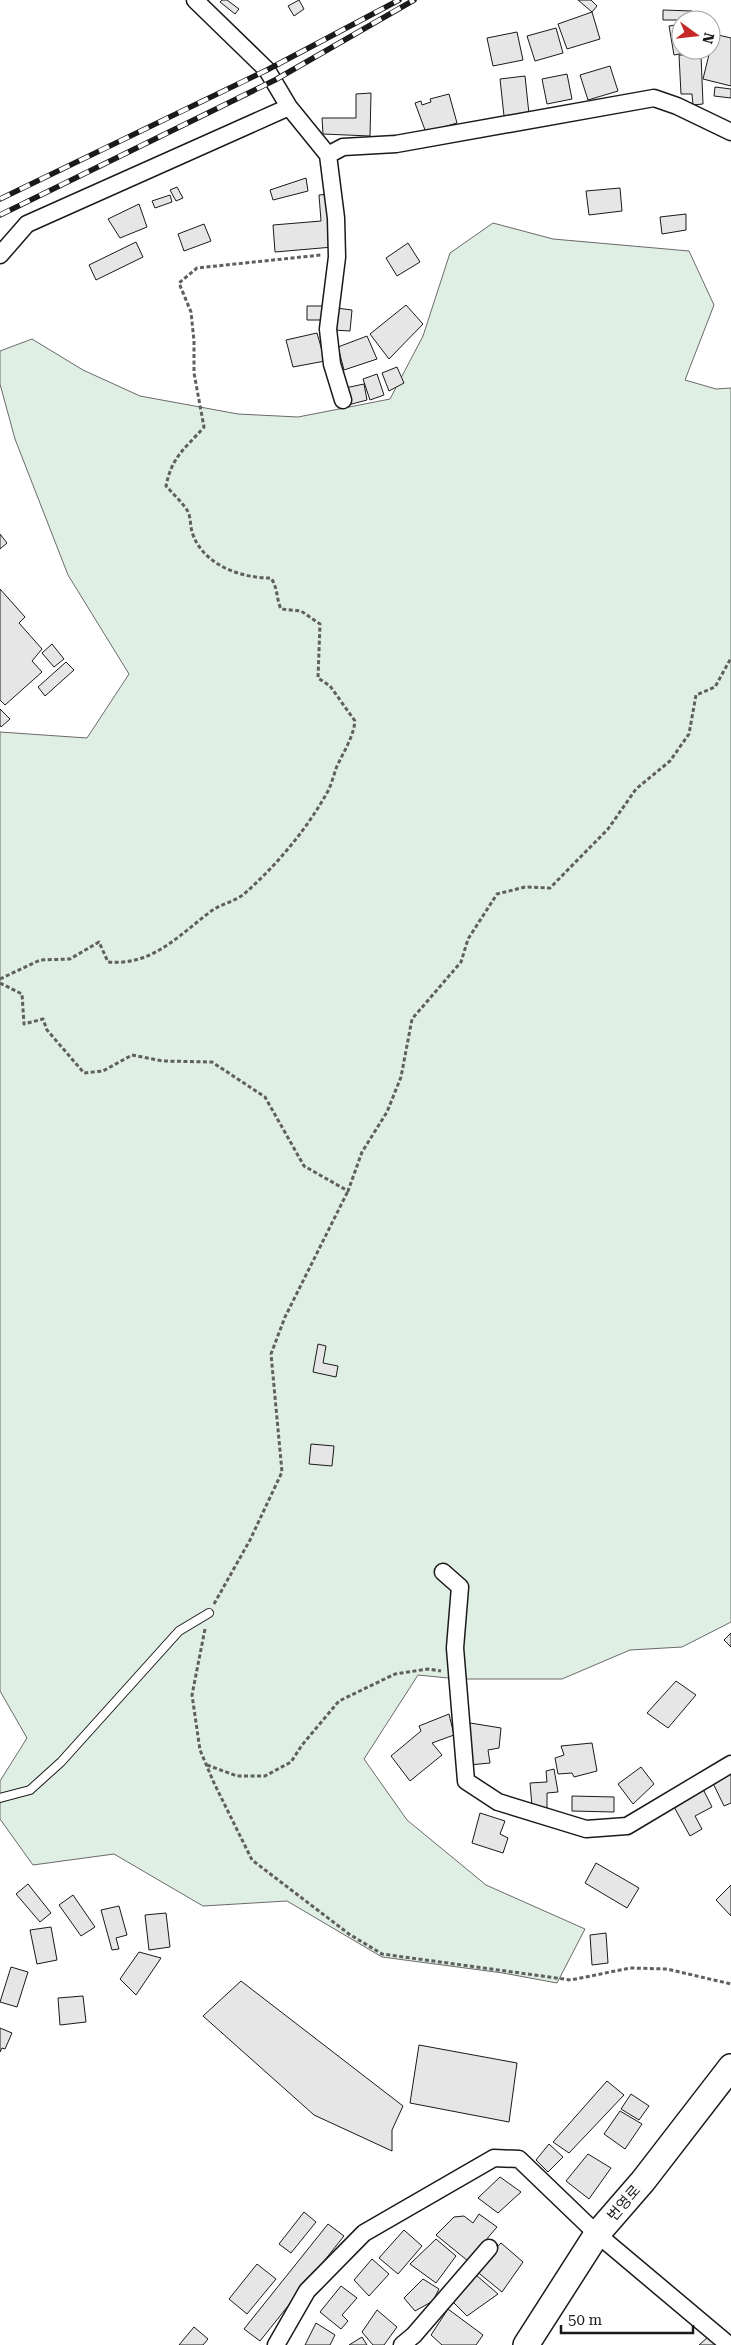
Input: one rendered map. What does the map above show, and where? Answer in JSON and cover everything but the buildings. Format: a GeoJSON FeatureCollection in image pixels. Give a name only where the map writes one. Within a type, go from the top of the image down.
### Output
{"type":"FeatureCollection","features":[{"type":"Feature","properties":{"kind":"main road","name":"번영로"},"geometry":{"type":"LineString","coordinates":[[526,2345],[597,2234],[643,2181],[731,2067]]}},
{"type":"Feature","properties":{"kind":"street"},"geometry":{"type":"LineString","coordinates":[[194,0],[267,70],[289,107],[328,156],[336,218],[337,257],[328,330],[332,364],[342,400]]}},
{"type":"Feature","properties":{"kind":"street"},"geometry":{"type":"LineString","coordinates":[[328,156],[343,147],[396,144],[654,98],[676,106],[731,132]]}},
{"type":"Feature","properties":{"kind":"street"},"geometry":{"type":"LineString","coordinates":[[0,255],[27,224],[289,107]]}},
{"type":"Feature","properties":{"kind":"street"},"geometry":{"type":"LineString","coordinates":[[443,1572],[460,1587],[454,1648],[466,1781],[498,1802],[586,1830],[627,1826],[731,1764]]}},
{"type":"Feature","properties":{"kind":"street"},"geometry":{"type":"LineString","coordinates":[[276,2345],[307,2291],[364,2233],[494,2158],[518,2159],[597,2234],[730,2345]]}},
{"type":"Feature","properties":{"kind":"street"},"geometry":{"type":"LineString","coordinates":[[413,2342],[489,2248]]}},
{"type":"Feature","properties":{"kind":"lane"},"geometry":{"type":"LineString","coordinates":[[0,1798],[30,1790],[55,1767],[179,1631],[209,1614]]}},
{"type":"Feature","properties":{"kind":"path"},"geometry":{"type":"LineString","coordinates":[[0,979],[40,960],[70,959],[100,942],[108,962],[126,963],[146,957],[170,944],[212,910],[242,895],[268,870],[294,842],[329,789],[337,767],[354,735],[355,721],[330,686],[318,678],[320,624],[301,611],[281,609],[276,599],[277,587],[270,578],[256,578],[232,570],[214,562],[202,552],[192,532],[188,511],[166,486],[169,470],[175,457],[204,426],[194,373],[194,341],[191,312],[179,283],[197,268],[322,255],[337,257]]}},
{"type":"Feature","properties":{"kind":"path"},"geometry":{"type":"LineString","coordinates":[[731,658],[715,687],[696,695],[689,734],[670,761],[636,789],[608,829],[550,888],[525,887],[497,894],[468,939],[462,962],[412,1019],[401,1076],[387,1112],[362,1152],[348,1191],[285,1318],[271,1354],[282,1472],[250,1540],[209,1614],[192,1695],[197,1733],[206,1765],[252,1860],[349,1934],[376,1952],[571,1980],[630,1968],[667,1969],[731,1984]]}},
{"type":"Feature","properties":{"kind":"path"},"geometry":{"type":"LineString","coordinates":[[0,983],[22,994],[24,1024],[43,1019],[47,1030],[84,1073],[103,1070],[132,1055],[163,1061],[212,1062],[265,1097],[304,1166],[348,1191]]}},
{"type":"Feature","properties":{"kind":"path"},"geometry":{"type":"LineString","coordinates":[[206,1765],[237,1776],[265,1776],[292,1762],[302,1745],[339,1701],[395,1674],[428,1669],[456,1672]]}},
{"type":"Feature","properties":{"kind":"green space"},"geometry":{"type":"Polygon","coordinates":[[[493,223],[553,239],[689,251],[714,305],[685,380],[716,389],[731,388],[731,1622],[682,1647],[630,1650],[562,1679],[458,1679],[418,1675],[364,1759],[407,1820],[486,1885],[585,1929],[557,1983],[503,1973],[382,1957],[287,1901],[203,1906],[114,1854],[33,1865],[0,1819],[0,1781],[27,1738],[0,1691],[0,732],[87,738],[129,674],[68,575],[15,439],[0,384],[0,351],[32,339],[83,370],[140,396],[238,414],[298,417],[390,399],[423,336],[450,253],[493,223]]]}},
{"type":"Feature","properties":{"kind":"railway"},"geometry":{"type":"LineString","coordinates":[[0,199],[267,70],[399,0]]}},
{"type":"Feature","properties":{"kind":"railway"},"geometry":{"type":"LineString","coordinates":[[0,215],[275,80],[414,0]]}}]}
